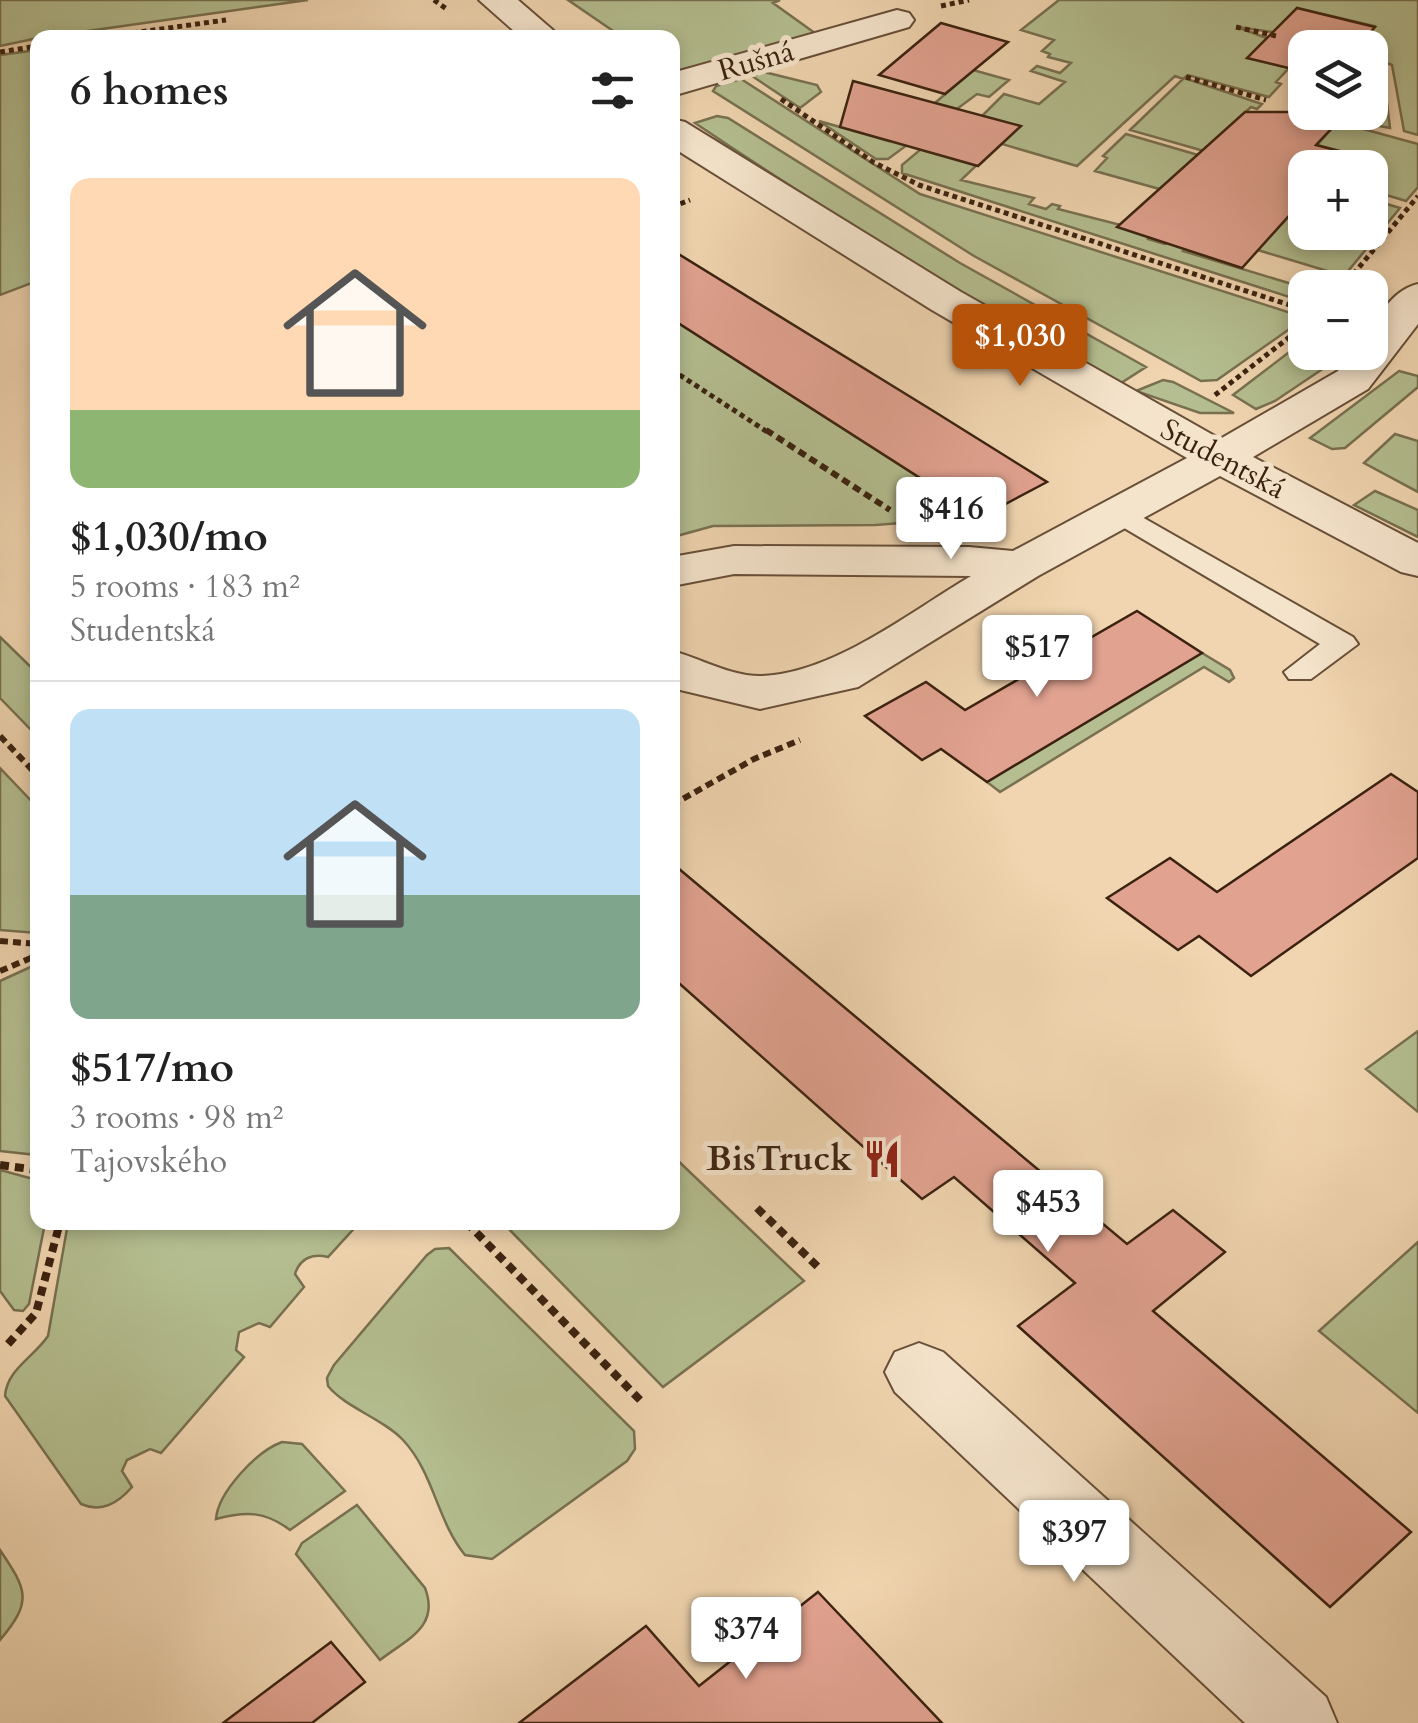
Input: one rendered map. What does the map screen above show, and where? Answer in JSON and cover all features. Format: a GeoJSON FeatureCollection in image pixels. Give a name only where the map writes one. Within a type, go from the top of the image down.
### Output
{"type":"FeatureCollection","features":[{"type":"Feature","properties":{"kind":"street"},"geometry":{"type":"LineString","coordinates":[[496,0],[535,30]]}},
{"type":"Feature","properties":{"kind":"street","name":"Rušná"},"geometry":{"type":"LineString","coordinates":[[680,83],[897,20]]}},
{"type":"Feature","properties":{"kind":"street","name":"Studentská"},"geometry":{"type":"LineString","coordinates":[[680,135],[872,259],[1220,458],[1418,562]]}},
{"type":"Feature","properties":{"kind":"street"},"geometry":{"type":"LineString","coordinates":[[680,674],[760,693],[840,676],[1021,566],[1220,458],[1352,380],[1418,296]]}},
{"type":"Feature","properties":{"kind":"street"},"geometry":{"type":"LineString","coordinates":[[680,570],[734,560],[969,561],[1021,566]]}},
{"type":"Feature","properties":{"kind":"street"},"geometry":{"type":"LineString","coordinates":[[920,1372],[1299,1723]]}},
{"type":"Feature","properties":{"kind":"lane"},"geometry":{"type":"LineString","coordinates":[[1119,513],[1342,644],[1300,672]]}},
{"type":"Feature","properties":{"kind":"path"},"geometry":{"type":"LineString","coordinates":[[154,30],[226,20]]}},
{"type":"Feature","properties":{"kind":"path"},"geometry":{"type":"LineString","coordinates":[[1236,27],[1276,36]]}},
{"type":"Feature","properties":{"kind":"path"},"geometry":{"type":"LineString","coordinates":[[0,52],[30,47]]}},
{"type":"Feature","properties":{"kind":"path"},"geometry":{"type":"LineString","coordinates":[[1186,77],[1266,100]]}},
{"type":"Feature","properties":{"kind":"path"},"geometry":{"type":"LineString","coordinates":[[778,98],[873,162],[919,184],[1288,304]]}},
{"type":"Feature","properties":{"kind":"path"},"geometry":{"type":"LineString","coordinates":[[1357,270],[1418,196]]}},
{"type":"Feature","properties":{"kind":"path"},"geometry":{"type":"LineString","coordinates":[[1214,396],[1288,338]]}},
{"type":"Feature","properties":{"kind":"path"},"geometry":{"type":"LineString","coordinates":[[680,375],[969,561]]}},
{"type":"Feature","properties":{"kind":"path"},"geometry":{"type":"LineString","coordinates":[[0,736],[30,768]]}},
{"type":"Feature","properties":{"kind":"path"},"geometry":{"type":"LineString","coordinates":[[0,941],[30,943]]}},
{"type":"Feature","properties":{"kind":"path"},"geometry":{"type":"LineString","coordinates":[[0,971],[30,959]]}},
{"type":"Feature","properties":{"kind":"path"},"geometry":{"type":"LineString","coordinates":[[0,1164],[30,1169]]}},
{"type":"Feature","properties":{"kind":"path"},"geometry":{"type":"LineString","coordinates":[[757,1208],[820,1268]]}},
{"type":"Feature","properties":{"kind":"path"},"geometry":{"type":"LineString","coordinates":[[8,1344],[36,1313],[58,1230]]}},
{"type":"Feature","properties":{"kind":"path"},"geometry":{"type":"LineString","coordinates":[[474,1230],[642,1402]]}},
{"type":"Feature","properties":{"kind":"green space"},"geometry":{"type":"Polygon","coordinates":[[[0,0],[308,0],[95,30],[30,30],[30,40],[0,46],[0,0]]]}},
{"type":"Feature","properties":{"kind":"green space"},"geometry":{"type":"Polygon","coordinates":[[[568,0],[780,0],[773,3],[826,41],[685,81],[680,77],[680,30],[612,30],[568,0]]]}},
{"type":"Feature","properties":{"kind":"green space"},"geometry":{"type":"Polygon","coordinates":[[[1059,0],[1418,0],[1418,135],[1404,131],[1392,65],[1388,63],[1388,30],[1371,30],[1374,26],[1297,8],[1279,33],[1237,27],[1272,40],[1261,44],[1248,58],[1288,68],[1269,97],[1188,75],[1184,78],[1262,104],[1257,109],[1251,107],[1235,122],[1267,169],[1130,130],[1183,79],[1175,76],[1077,166],[1002,144],[982,116],[1004,94],[1039,104],[1065,82],[1031,71],[1037,66],[1060,73],[1071,63],[1048,57],[1050,54],[1042,51],[1054,40],[1021,30],[1059,0]]]}},
{"type":"Feature","properties":{"kind":"green space"},"geometry":{"type":"Polygon","coordinates":[[[30,51],[30,284],[0,295],[0,55],[30,51]]]}},
{"type":"Feature","properties":{"kind":"green space"},"geometry":{"type":"Polygon","coordinates":[[[973,70],[1009,80],[989,97],[977,94],[957,109],[935,103],[973,70]]]}},
{"type":"Feature","properties":{"kind":"green space"},"geometry":{"type":"Polygon","coordinates":[[[764,72],[817,85],[821,92],[800,108],[752,76],[764,72]]]}},
{"type":"Feature","properties":{"kind":"green space"},"geometry":{"type":"Polygon","coordinates":[[[741,79],[920,194],[1288,312],[1288,330],[1217,380],[1201,381],[974,256],[713,91],[716,86],[741,79]]]}},
{"type":"Feature","properties":{"kind":"green space"},"geometry":{"type":"Polygon","coordinates":[[[717,116],[728,118],[960,263],[1146,367],[1121,383],[1012,322],[695,123],[717,116]]]}},
{"type":"Feature","properties":{"kind":"green space"},"geometry":{"type":"Polygon","coordinates":[[[819,121],[889,141],[896,135],[907,145],[888,159],[876,159],[819,121]]]}},
{"type":"Feature","properties":{"kind":"green space"},"geometry":{"type":"Polygon","coordinates":[[[1331,130],[1367,130],[1418,144],[1418,187],[1406,201],[1388,196],[1388,150],[1335,150],[1317,145],[1331,130]]]}},
{"type":"Feature","properties":{"kind":"green space"},"geometry":{"type":"Polygon","coordinates":[[[1126,134],[1198,155],[1199,200],[1095,171],[1107,158],[1103,156],[1126,134]]]}},
{"type":"Feature","properties":{"kind":"green space"},"geometry":{"type":"Polygon","coordinates":[[[921,149],[980,162],[961,180],[1034,198],[1029,204],[1046,209],[1052,204],[1060,206],[1058,209],[1152,233],[1148,239],[1165,244],[1171,239],[1188,244],[1183,251],[1288,283],[1288,297],[902,173],[902,165],[921,149]]]}},
{"type":"Feature","properties":{"kind":"green space"},"geometry":{"type":"Polygon","coordinates":[[[1388,204],[1400,208],[1388,223],[1388,204]]]}},
{"type":"Feature","properties":{"kind":"green space"},"geometry":{"type":"Polygon","coordinates":[[[1288,217],[1288,250],[1365,250],[1349,270],[1324,270],[1251,248],[1288,217]]]}},
{"type":"Feature","properties":{"kind":"green space"},"geometry":{"type":"Polygon","coordinates":[[[680,324],[981,517],[875,525],[713,526],[680,535],[680,324]]]}},
{"type":"Feature","properties":{"kind":"green space"},"geometry":{"type":"Polygon","coordinates":[[[1288,353],[1288,370],[1321,370],[1256,409],[1233,395],[1288,353]]]}},
{"type":"Feature","properties":{"kind":"green space"},"geometry":{"type":"Polygon","coordinates":[[[1399,371],[1418,376],[1418,387],[1345,448],[1332,449],[1310,438],[1399,371]]]}},
{"type":"Feature","properties":{"kind":"green space"},"geometry":{"type":"Polygon","coordinates":[[[1163,380],[1234,413],[1200,413],[1136,391],[1163,380]]]}},
{"type":"Feature","properties":{"kind":"green space"},"geometry":{"type":"Polygon","coordinates":[[[1395,434],[1418,441],[1418,492],[1364,463],[1395,434]]]}},
{"type":"Feature","properties":{"kind":"green space"},"geometry":{"type":"Polygon","coordinates":[[[1375,491],[1418,510],[1418,537],[1354,505],[1375,491]]]}},
{"type":"Feature","properties":{"kind":"green space"},"geometry":{"type":"Polygon","coordinates":[[[0,637],[30,666],[30,729],[0,698],[0,637]]]}},
{"type":"Feature","properties":{"kind":"green space"},"geometry":{"type":"Polygon","coordinates":[[[1202,653],[1230,670],[1234,678],[1229,682],[1204,667],[1000,792],[987,782],[1202,653]]]}},
{"type":"Feature","properties":{"kind":"green space"},"geometry":{"type":"Polygon","coordinates":[[[0,768],[30,800],[30,932],[0,930],[0,768]]]}},
{"type":"Feature","properties":{"kind":"green space"},"geometry":{"type":"Polygon","coordinates":[[[30,967],[30,1154],[0,1151],[0,981],[30,967]]]}},
{"type":"Feature","properties":{"kind":"green space"},"geometry":{"type":"Polygon","coordinates":[[[1418,1031],[1418,1112],[1366,1069],[1418,1031]]]}},
{"type":"Feature","properties":{"kind":"green space"},"geometry":{"type":"Polygon","coordinates":[[[680,1163],[804,1281],[663,1387],[510,1230],[680,1230],[680,1163]]]}},
{"type":"Feature","properties":{"kind":"green space"},"geometry":{"type":"Polygon","coordinates":[[[0,1170],[30,1178],[30,1230],[44,1230],[29,1304],[23,1311],[14,1310],[0,1291],[0,1170]]]}},
{"type":"Feature","properties":{"kind":"green space"},"geometry":{"type":"Polygon","coordinates":[[[67,1230],[353,1230],[328,1257],[312,1256],[300,1264],[295,1274],[304,1287],[270,1327],[259,1323],[239,1332],[236,1350],[244,1357],[161,1453],[150,1449],[127,1460],[122,1471],[132,1487],[109,1505],[81,1504],[5,1396],[16,1371],[48,1336],[67,1230]]]}},
{"type":"Feature","properties":{"kind":"green space"},"geometry":{"type":"Polygon","coordinates":[[[1418,1242],[1418,1413],[1319,1331],[1418,1242]]]}},
{"type":"Feature","properties":{"kind":"green space"},"geometry":{"type":"Polygon","coordinates":[[[449,1248],[634,1431],[635,1449],[627,1461],[492,1559],[465,1555],[422,1467],[403,1440],[328,1386],[327,1378],[334,1365],[427,1255],[435,1249],[449,1248]]]}},
{"type":"Feature","properties":{"kind":"green space"},"geometry":{"type":"Polygon","coordinates":[[[282,1442],[302,1444],[345,1491],[290,1530],[255,1514],[216,1519],[218,1508],[240,1474],[261,1454],[282,1442]]]}},
{"type":"Feature","properties":{"kind":"green space"},"geometry":{"type":"Polygon","coordinates":[[[357,1505],[425,1588],[428,1601],[428,1613],[418,1631],[380,1660],[296,1554],[302,1543],[357,1505]]]}},
{"type":"Feature","properties":{"kind":"green space"},"geometry":{"type":"Polygon","coordinates":[[[0,1550],[21,1586],[22,1605],[0,1640],[0,1550]]]}},
{"type":"Feature","properties":{"kind":"building"},"geometry":{"type":"Polygon","coordinates":[[[1297,8],[1375,27],[1288,30],[1288,68],[1247,58],[1297,8]]]}},
{"type":"Feature","properties":{"kind":"building"},"geometry":{"type":"Polygon","coordinates":[[[941,23],[1008,42],[945,94],[879,75],[941,23]]]}},
{"type":"Feature","properties":{"kind":"building"},"geometry":{"type":"Polygon","coordinates":[[[853,81],[1021,126],[978,166],[840,127],[853,81]]]}},
{"type":"Feature","properties":{"kind":"building"},"geometry":{"type":"Polygon","coordinates":[[[1245,112],[1288,112],[1288,130],[1330,130],[1316,145],[1335,150],[1288,150],[1288,217],[1242,268],[1117,227],[1245,112]]]}},
{"type":"Feature","properties":{"kind":"building"},"geometry":{"type":"Polygon","coordinates":[[[680,255],[1047,482],[981,517],[680,324],[680,255]]]}},
{"type":"Feature","properties":{"kind":"building"},"geometry":{"type":"Polygon","coordinates":[[[1137,611],[1202,653],[987,782],[941,749],[922,760],[865,716],[926,682],[965,710],[1137,611]]]}},
{"type":"Feature","properties":{"kind":"building"},"geometry":{"type":"Polygon","coordinates":[[[1391,774],[1418,792],[1418,858],[1251,976],[1199,936],[1178,950],[1107,898],[1170,858],[1217,892],[1391,774]]]}},
{"type":"Feature","properties":{"kind":"building"},"geometry":{"type":"Polygon","coordinates":[[[680,870],[1127,1244],[1173,1210],[1225,1252],[1153,1311],[1411,1532],[1330,1607],[1018,1326],[1075,1283],[954,1177],[922,1199],[680,984],[680,870]]]}},
{"type":"Feature","properties":{"kind":"building"},"geometry":{"type":"Polygon","coordinates":[[[818,1592],[942,1723],[519,1723],[646,1626],[699,1686],[818,1592]]]}},
{"type":"Feature","properties":{"kind":"building"},"geometry":{"type":"Polygon","coordinates":[[[331,1642],[365,1682],[312,1723],[223,1723],[331,1642]]]}},
{"type":"Feature","properties":{"kind":"place","name":"BisTruck"},"geometry":{"type":"Point","coordinates":[882,1159]}}]}
